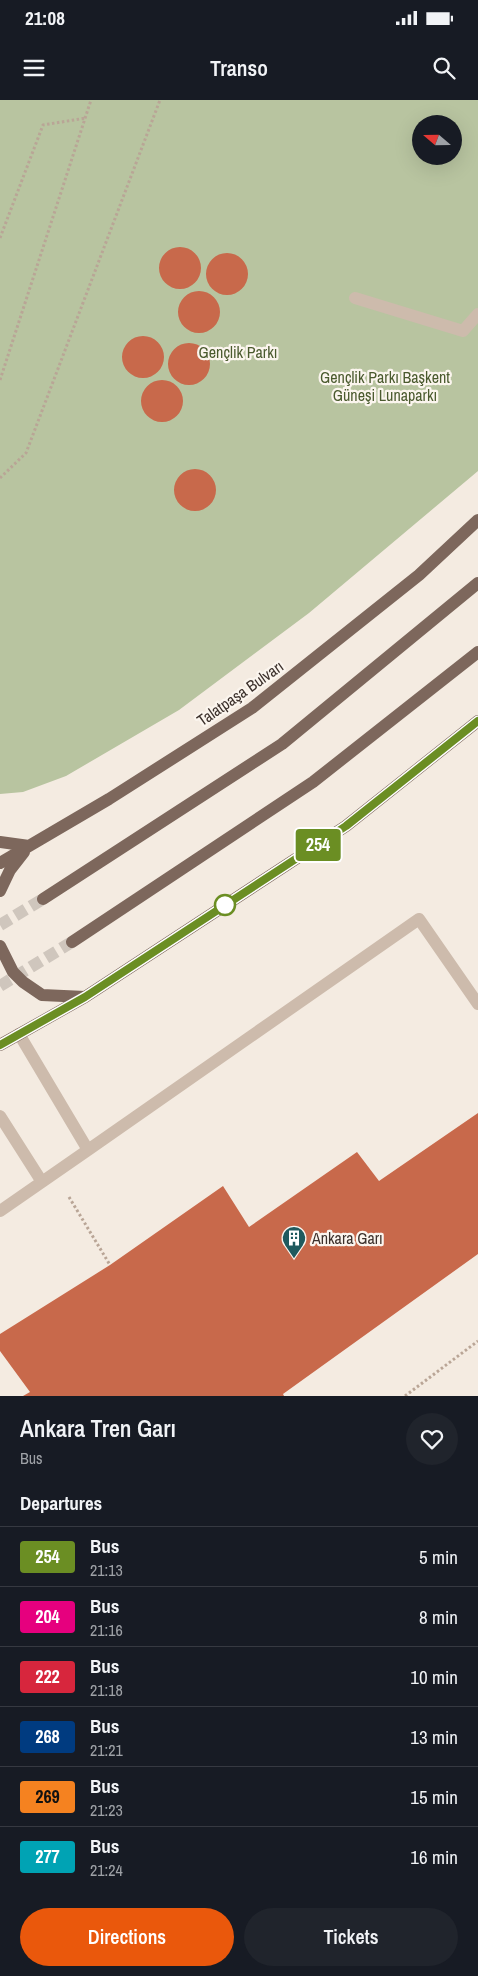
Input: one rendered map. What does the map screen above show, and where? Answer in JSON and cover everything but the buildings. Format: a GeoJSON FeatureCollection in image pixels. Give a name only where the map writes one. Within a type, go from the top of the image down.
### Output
{"type":"FeatureCollection","features":[{"type":"Feature","properties":{"kind":"main road","name":"Talatpaşa Bulvarı"},"geometry":{"type":"LineString","coordinates":[[0,863],[109,799],[252,708],[419,575],[478,520]]}},
{"type":"Feature","properties":{"kind":"main road"},"geometry":{"type":"LineString","coordinates":[[43,899],[282,744],[478,583]]}},
{"type":"Feature","properties":{"kind":"main road"},"geometry":{"type":"LineString","coordinates":[[72,942],[313,782],[478,652]]}},
{"type":"Feature","properties":{"kind":"main road"},"geometry":{"type":"LineString","coordinates":[[0,1046],[85,997],[346,826],[478,722]]}},
{"type":"Feature","properties":{"kind":"main road"},"geometry":{"type":"LineString","coordinates":[[0,842],[29,846]]}},
{"type":"Feature","properties":{"kind":"main road"},"geometry":{"type":"LineString","coordinates":[[0,891],[10,870],[29,846]]}},
{"type":"Feature","properties":{"kind":"main road"},"geometry":{"type":"LineString","coordinates":[[0,946],[13,972],[23,982],[42,995],[85,997]]}},
{"type":"Feature","properties":{"kind":"lane"},"geometry":{"type":"LineString","coordinates":[[355,298],[463,331],[478,314]]}},
{"type":"Feature","properties":{"kind":"lane"},"geometry":{"type":"LineString","coordinates":[[0,1211],[419,919],[478,1004]]}},
{"type":"Feature","properties":{"kind":"lane"},"geometry":{"type":"LineString","coordinates":[[19,1034],[88,1150]]}},
{"type":"Feature","properties":{"kind":"lane"},"geometry":{"type":"LineString","coordinates":[[0,1116],[42,1182]]}},
{"type":"Feature","properties":{"kind":"path"},"geometry":{"type":"LineString","coordinates":[[0,380],[91,100]]}},
{"type":"Feature","properties":{"kind":"path"},"geometry":{"type":"LineString","coordinates":[[0,478],[26,453],[160,100]]}},
{"type":"Feature","properties":{"kind":"path"},"geometry":{"type":"LineString","coordinates":[[0,238],[43,125],[86,118]]}},
{"type":"Feature","properties":{"kind":"path"},"geometry":{"type":"LineString","coordinates":[[55,1173],[110,1265]]}},
{"type":"Feature","properties":{"kind":"path"},"geometry":{"type":"LineString","coordinates":[[405,1396],[478,1341]]}},
{"type":"Feature","properties":{"kind":"green space","name":"Gençlik Parkı"},"geometry":{"type":"Polygon","coordinates":[[[0,100],[478,100],[478,471],[309,613],[179,710],[66,776],[23,792],[0,794],[0,100]]]}},
{"type":"Feature","properties":{"kind":"tunnel"},"geometry":{"type":"LineString","coordinates":[[0,925],[43,899]]}},
{"type":"Feature","properties":{"kind":"tunnel"},"geometry":{"type":"LineString","coordinates":[[0,986],[72,942]]}},
{"type":"Feature","properties":{"kind":"bus line","name":"254"},"geometry":{"type":"LineString","coordinates":[[0,1045],[85,997],[346,826],[478,721]]}},
{"type":"Feature","properties":{"kind":"place","name":"Ankara Garı"},"geometry":{"type":"Point","coordinates":[294,1259]}},
{"type":"Feature","properties":{"kind":"park label","name":"Gençlik Parkı Başkent Güneşi Lunaparkı"},"geometry":{"type":"Point","coordinates":[385,386]}}]}
